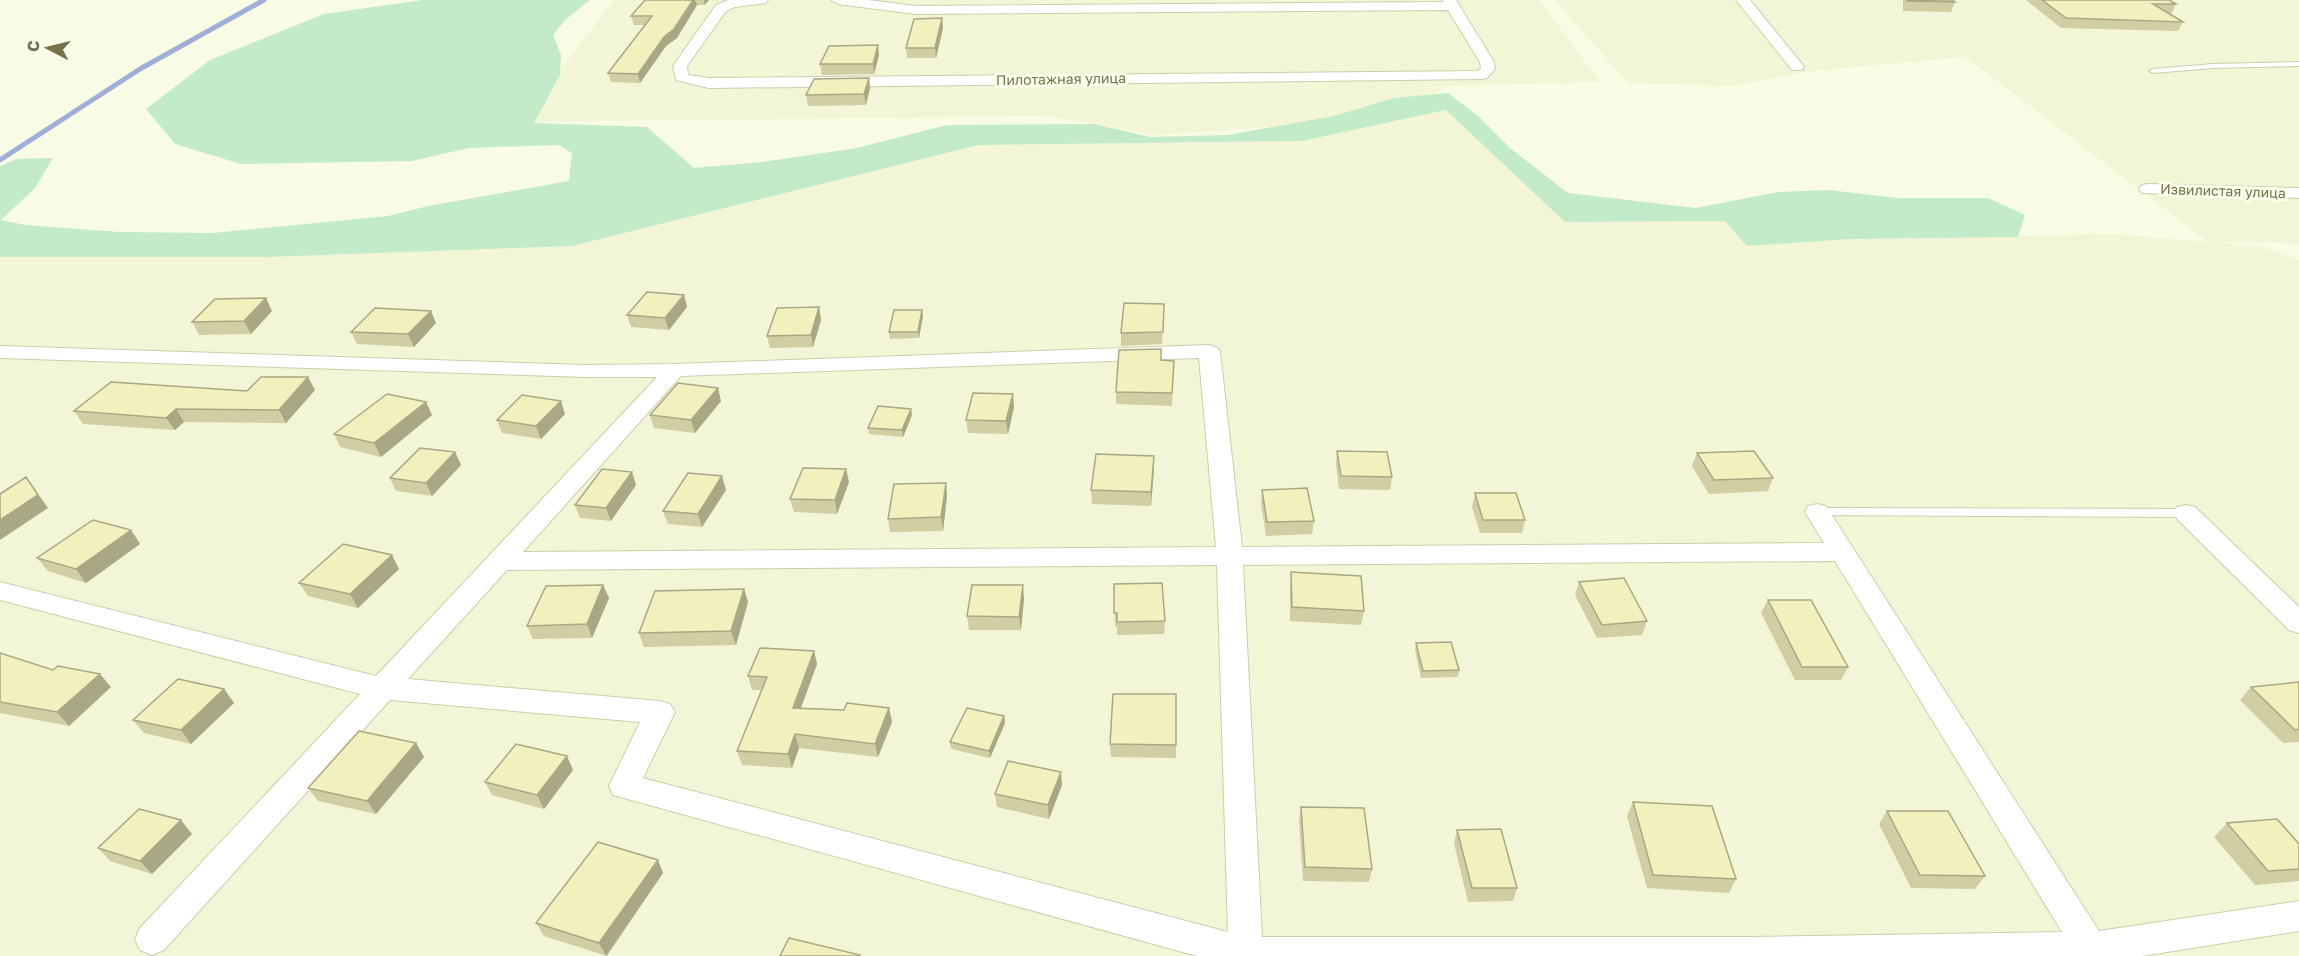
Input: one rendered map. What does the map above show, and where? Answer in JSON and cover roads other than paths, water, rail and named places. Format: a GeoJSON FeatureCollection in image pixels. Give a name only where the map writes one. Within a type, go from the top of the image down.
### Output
{"type":"FeatureCollection","features":[{"type":"Feature","properties":{"kind":"street","name":"Пилотажная улица"},"geometry":{"type":"LineString","coordinates":[[761,0],[732,3],[721,8],[680,66],[681,77],[692,81],[721,83],[1482,75],[1488,69],[1450,3],[915,10],[838,0]]}},
{"type":"Feature","properties":{"kind":"street"},"geometry":{"type":"LineString","coordinates":[[1743,0],[1797,67]]}},
{"type":"Feature","properties":{"kind":"street","name":"Извилистая улица"},"geometry":{"type":"LineString","coordinates":[[2148,189],[2299,193]]}},
{"type":"Feature","properties":{"kind":"street"},"geometry":{"type":"LineString","coordinates":[[0,352],[574,370],[675,370],[1209,351],[1230,557],[1245,954]]}},
{"type":"Feature","properties":{"kind":"street"},"geometry":{"type":"LineString","coordinates":[[152,939],[675,370]]}},
{"type":"Feature","properties":{"kind":"street"},"geometry":{"type":"LineString","coordinates":[[1817,512],[2093,952]]}},
{"type":"Feature","properties":{"kind":"street"},"geometry":{"type":"LineString","coordinates":[[2186,513],[2299,623]]}},
{"type":"Feature","properties":{"kind":"street"},"geometry":{"type":"LineString","coordinates":[[501,561],[1841,552]]}},
{"type":"Feature","properties":{"kind":"street"},"geometry":{"type":"LineString","coordinates":[[0,591],[381,688],[660,712],[624,786],[1245,954],[1754,955],[2093,952],[2299,916]]}},
{"type":"Feature","properties":{"kind":"lane"},"geometry":{"type":"LineString","coordinates":[[2153,71],[2213,66],[2299,64]]}},
{"type":"Feature","properties":{"kind":"lane"},"geometry":{"type":"LineString","coordinates":[[1817,512],[2186,513]]}},
{"type":"Feature","properties":{"kind":"waterway"},"geometry":{"type":"LineString","coordinates":[[0,160],[140,69],[264,0]]}}]}
